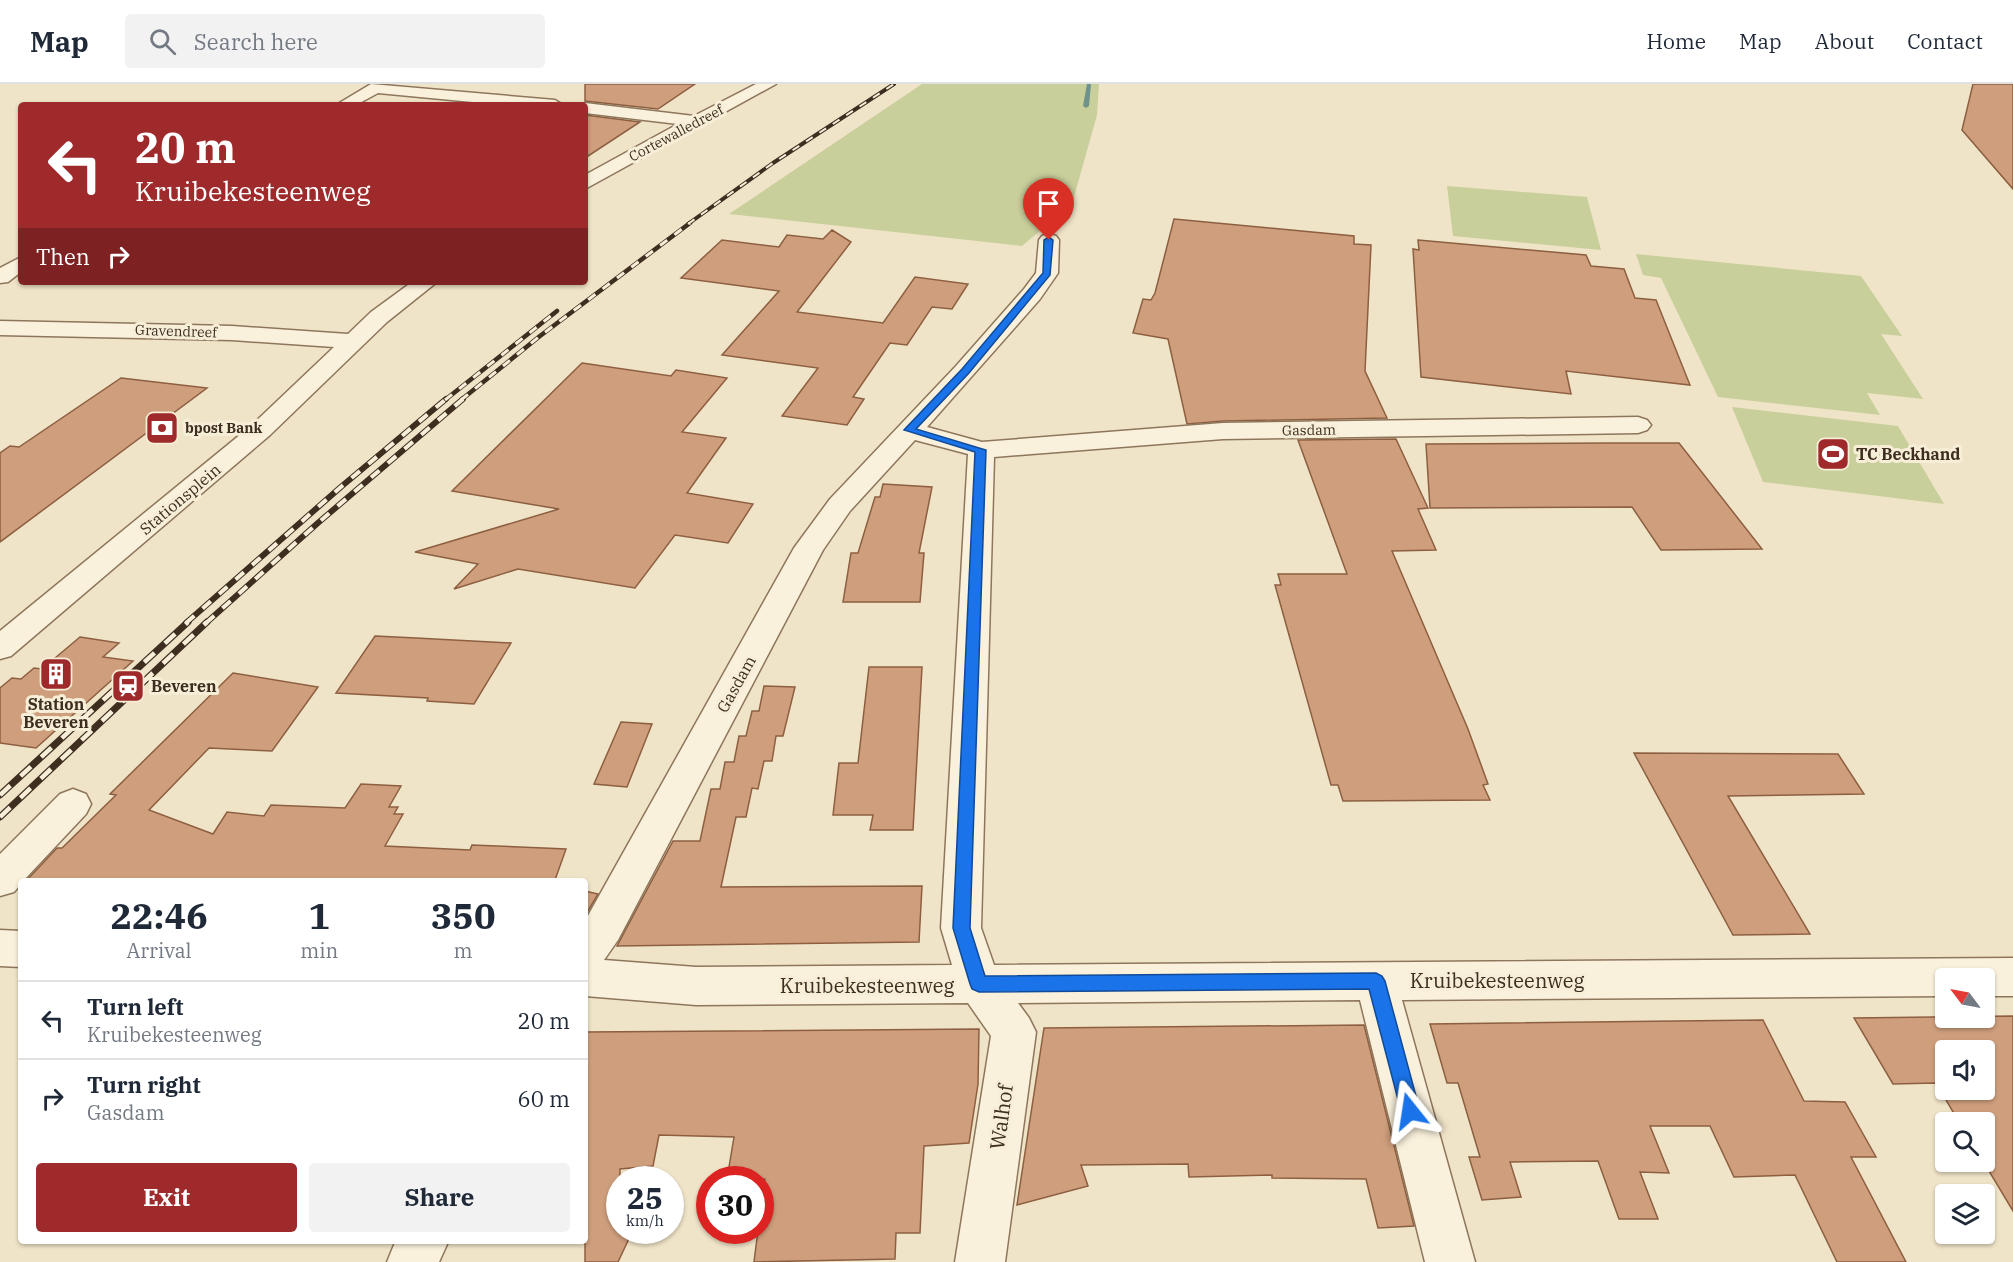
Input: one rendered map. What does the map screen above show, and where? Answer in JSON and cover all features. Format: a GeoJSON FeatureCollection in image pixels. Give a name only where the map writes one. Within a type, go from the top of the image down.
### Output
{"type":"FeatureCollection","features":[{"type":"Feature","properties":{"kind":"street","name":"Cortewalledreef"},"geometry":{"type":"LineString","coordinates":[[588,181],[768,84]]}},
{"type":"Feature","properties":{"kind":"street"},"geometry":{"type":"LineString","coordinates":[[350,102],[380,86],[527,102]]}},
{"type":"Feature","properties":{"kind":"street"},"geometry":{"type":"LineString","coordinates":[[588,108],[697,121]]}},
{"type":"Feature","properties":{"kind":"street","name":"Gasdam"},"geometry":{"type":"LineString","coordinates":[[588,949],[604,928],[809,548],[840,505],[965,371],[1047,273],[1049,240]]}},
{"type":"Feature","properties":{"kind":"street"},"geometry":{"type":"LineString","coordinates":[[0,277],[18,264]]}},
{"type":"Feature","properties":{"kind":"street"},"geometry":{"type":"LineString","coordinates":[[352,341],[379,317],[422,285]]}},
{"type":"Feature","properties":{"kind":"street","name":"Gravendreef"},"geometry":{"type":"LineString","coordinates":[[0,328],[232,333],[352,341]]}},
{"type":"Feature","properties":{"kind":"street","name":"Stationsplein"},"geometry":{"type":"LineString","coordinates":[[2,645],[261,430],[352,341]]}},
{"type":"Feature","properties":{"kind":"street","name":"Gasdam"},"geometry":{"type":"LineString","coordinates":[[909,430],[981,450],[1222,431],[1638,425]]}},
{"type":"Feature","properties":{"kind":"street"},"geometry":{"type":"LineString","coordinates":[[979,984],[961,928],[981,450]]}},
{"type":"Feature","properties":{"kind":"street"},"geometry":{"type":"LineString","coordinates":[[0,880],[73,804]]}},
{"type":"Feature","properties":{"kind":"street"},"geometry":{"type":"LineString","coordinates":[[0,948],[18,950]]}},
{"type":"Feature","properties":{"kind":"street","name":"Kruibekesteenweg"},"geometry":{"type":"LineString","coordinates":[[588,977],[696,986],[2013,977]]}},
{"type":"Feature","properties":{"kind":"street"},"geometry":{"type":"LineString","coordinates":[[1376,981],[1450,1262]]}},
{"type":"Feature","properties":{"kind":"street","name":"Walhof"},"geometry":{"type":"LineString","coordinates":[[979,984],[1014,1032],[980,1262]]}},
{"type":"Feature","properties":{"kind":"street"},"geometry":{"type":"LineString","coordinates":[[412,1262],[422,1244]]}},
{"type":"Feature","properties":{"kind":"green space"},"geometry":{"type":"Polygon","coordinates":[[[922,84],[1099,84],[1097,115],[1072,204],[1022,246],[729,214],[922,84]]]}},
{"type":"Feature","properties":{"kind":"green space"},"geometry":{"type":"Polygon","coordinates":[[[1447,186],[1587,197],[1601,250],[1453,236],[1447,186]]]}},
{"type":"Feature","properties":{"kind":"green space"},"geometry":{"type":"Polygon","coordinates":[[[1636,254],[1861,276],[1902,336],[1881,334],[1923,399],[1867,393],[1880,415],[1718,397],[1661,278],[1643,275],[1636,254]]]}},
{"type":"Feature","properties":{"kind":"green space","name":"TC Beckhand"},"geometry":{"type":"Polygon","coordinates":[[[1732,407],[1898,426],[1944,504],[1763,482],[1732,407]]]}},
{"type":"Feature","properties":{"kind":"building"},"geometry":{"type":"Polygon","coordinates":[[[585,84],[695,84],[658,109],[585,101],[585,84]]]}},
{"type":"Feature","properties":{"kind":"building"},"geometry":{"type":"Polygon","coordinates":[[[1973,84],[2013,84],[2013,189],[1962,130],[1973,84]]]}},
{"type":"Feature","properties":{"kind":"building"},"geometry":{"type":"Polygon","coordinates":[[[588,115],[640,122],[588,156],[588,115]]]}},
{"type":"Feature","properties":{"kind":"building"},"geometry":{"type":"Polygon","coordinates":[[[1174,219],[1354,236],[1354,244],[1371,245],[1365,371],[1387,418],[1223,421],[1187,424],[1168,339],[1133,333],[1143,299],[1151,300],[1155,293],[1174,219]]]}},
{"type":"Feature","properties":{"kind":"building"},"geometry":{"type":"Polygon","coordinates":[[[832,230],[851,242],[797,312],[883,323],[915,277],[968,284],[952,309],[932,307],[907,345],[890,343],[853,397],[864,399],[847,425],[782,416],[818,368],[722,355],[779,291],[681,278],[722,240],[779,247],[787,235],[823,239],[832,230]]]}},
{"type":"Feature","properties":{"kind":"building"},"geometry":{"type":"Polygon","coordinates":[[[1418,240],[1586,255],[1591,266],[1624,269],[1635,298],[1656,300],[1690,385],[1566,371],[1571,394],[1421,377],[1413,249],[1419,250],[1418,240]]]}},
{"type":"Feature","properties":{"kind":"building"},"geometry":{"type":"Polygon","coordinates":[[[582,363],[671,376],[676,370],[727,378],[682,432],[726,438],[687,493],[753,504],[728,543],[675,535],[635,588],[518,569],[454,589],[478,564],[415,552],[559,509],[452,491],[582,363]]]}},
{"type":"Feature","properties":{"kind":"building"},"geometry":{"type":"Polygon","coordinates":[[[121,378],[207,388],[0,542],[0,453],[10,446],[19,447],[121,378]]]}},
{"type":"Feature","properties":{"kind":"building"},"geometry":{"type":"Polygon","coordinates":[[[1396,439],[1428,508],[1418,509],[1436,550],[1392,551],[1468,729],[1488,784],[1483,785],[1490,800],[1343,801],[1338,785],[1331,785],[1275,585],[1281,585],[1278,574],[1347,574],[1298,440],[1396,439]]]}},
{"type":"Feature","properties":{"kind":"building"},"geometry":{"type":"Polygon","coordinates":[[[1679,443],[1762,549],[1661,550],[1632,507],[1430,508],[1426,444],[1679,443]]]}},
{"type":"Feature","properties":{"kind":"building"},"geometry":{"type":"Polygon","coordinates":[[[883,484],[932,487],[919,553],[924,553],[920,602],[843,602],[851,553],[858,553],[875,497],[880,497],[883,484]]]}},
{"type":"Feature","properties":{"kind":"building"},"geometry":{"type":"Polygon","coordinates":[[[375,636],[511,643],[474,704],[427,701],[428,698],[336,693],[375,636]]]}},
{"type":"Feature","properties":{"kind":"building","name":"Station Beveren"},"geometry":{"type":"Polygon","coordinates":[[[80,637],[119,643],[103,657],[133,661],[36,748],[0,743],[0,688],[12,678],[21,679],[34,668],[42,669],[80,637]]]}},
{"type":"Feature","properties":{"kind":"building"},"geometry":{"type":"Polygon","coordinates":[[[869,667],[922,667],[913,830],[870,830],[873,815],[833,815],[839,763],[858,763],[869,667]]]}},
{"type":"Feature","properties":{"kind":"building"},"geometry":{"type":"Polygon","coordinates":[[[233,673],[318,687],[272,751],[209,748],[149,810],[213,834],[227,812],[264,816],[271,805],[345,808],[361,784],[401,786],[389,807],[398,807],[394,814],[403,814],[385,846],[470,850],[472,845],[566,849],[556,878],[29,878],[57,848],[62,848],[116,795],[110,794],[233,673]]]}},
{"type":"Feature","properties":{"kind":"building"},"geometry":{"type":"Polygon","coordinates":[[[764,686],[795,687],[783,736],[776,736],[772,761],[764,761],[758,789],[752,788],[746,817],[736,817],[721,887],[922,886],[919,942],[617,946],[673,841],[700,841],[711,789],[720,789],[725,762],[734,762],[739,736],[746,736],[752,711],[759,711],[764,686]]]}},
{"type":"Feature","properties":{"kind":"building"},"geometry":{"type":"Polygon","coordinates":[[[621,722],[652,724],[627,787],[594,784],[621,722]]]}},
{"type":"Feature","properties":{"kind":"building"},"geometry":{"type":"Polygon","coordinates":[[[1634,753],[1838,754],[1864,794],[1728,796],[1810,934],[1733,935],[1634,753]]]}},
{"type":"Feature","properties":{"kind":"building"},"geometry":{"type":"Polygon","coordinates":[[[588,892],[598,894],[588,911],[588,892]]]}},
{"type":"Feature","properties":{"kind":"building"},"geometry":{"type":"Polygon","coordinates":[[[1995,1016],[2013,1016],[2013,1211],[1990,1172],[1995,1172],[1995,1112],[1953,1112],[1946,1100],[1995,1100],[1995,1040],[1935,1040],[1935,1083],[1893,1084],[1854,1018],[1935,1017],[1935,1028],[1995,1028],[1995,1016]]]}},
{"type":"Feature","properties":{"kind":"building"},"geometry":{"type":"Polygon","coordinates":[[[1763,1020],[1804,1101],[1845,1102],[1876,1157],[1851,1157],[1906,1262],[1837,1262],[1795,1175],[1734,1177],[1710,1126],[1650,1126],[1669,1173],[1640,1172],[1658,1219],[1619,1219],[1598,1161],[1510,1162],[1521,1197],[1482,1200],[1469,1157],[1480,1157],[1458,1083],[1447,1083],[1430,1024],[1763,1020]]]}},
{"type":"Feature","properties":{"kind":"building"},"geometry":{"type":"Polygon","coordinates":[[[1364,1025],[1414,1226],[1378,1228],[1366,1179],[1272,1178],[1272,1175],[1189,1177],[1188,1164],[1081,1165],[1088,1186],[1017,1205],[1044,1028],[1364,1025]]]}},
{"type":"Feature","properties":{"kind":"building"},"geometry":{"type":"Polygon","coordinates":[[[979,1029],[978,1084],[969,1143],[924,1146],[920,1233],[896,1233],[895,1259],[754,1262],[756,1244],[774,1244],[774,1166],[729,1166],[734,1137],[659,1135],[653,1166],[606,1166],[606,1244],[626,1244],[618,1262],[585,1262],[585,1244],[588,1244],[588,1032],[979,1029]]]}},
{"type":"Feature","properties":{"kind":"waterway"},"geometry":{"type":"LineString","coordinates":[[1086,106],[1089,84]]}},
{"type":"Feature","properties":{"kind":"railway"},"geometry":{"type":"LineString","coordinates":[[688,224],[773,163],[894,84]]}},
{"type":"Feature","properties":{"kind":"railway"},"geometry":{"type":"LineString","coordinates":[[461,400],[540,336],[690,223]]}},
{"type":"Feature","properties":{"kind":"railway"},"geometry":{"type":"LineString","coordinates":[[445,400],[557,311]]}},
{"type":"Feature","properties":{"kind":"railway"},"geometry":{"type":"LineString","coordinates":[[186,623],[342,486],[446,399]]}},
{"type":"Feature","properties":{"kind":"railway"},"geometry":{"type":"LineString","coordinates":[[206,623],[319,522],[463,399]]}},
{"type":"Feature","properties":{"kind":"railway"},"geometry":{"type":"LineString","coordinates":[[0,795],[188,622]]}},
{"type":"Feature","properties":{"kind":"railway"},"geometry":{"type":"LineString","coordinates":[[0,817],[207,622]]}},
{"type":"Feature","properties":{"kind":"place","name":"bpost Bank"},"geometry":{"type":"Point","coordinates":[162,428]}},
{"type":"Feature","properties":{"kind":"place","name":"TC Beckhand"},"geometry":{"type":"Point","coordinates":[1833,454]}},
{"type":"Feature","properties":{"kind":"place","name":"Station Beveren"},"geometry":{"type":"Point","coordinates":[56,674]}},
{"type":"Feature","properties":{"kind":"place","name":"Beveren"},"geometry":{"type":"Point","coordinates":[128,686]}},
{"type":"Feature","properties":{"kind":"route"},"geometry":{"type":"LineString","coordinates":[[1049,240],[1047,273],[1032,294],[965,371],[909,430],[981,450],[961,928],[979,984],[1376,981],[1410,1111]]}}]}
